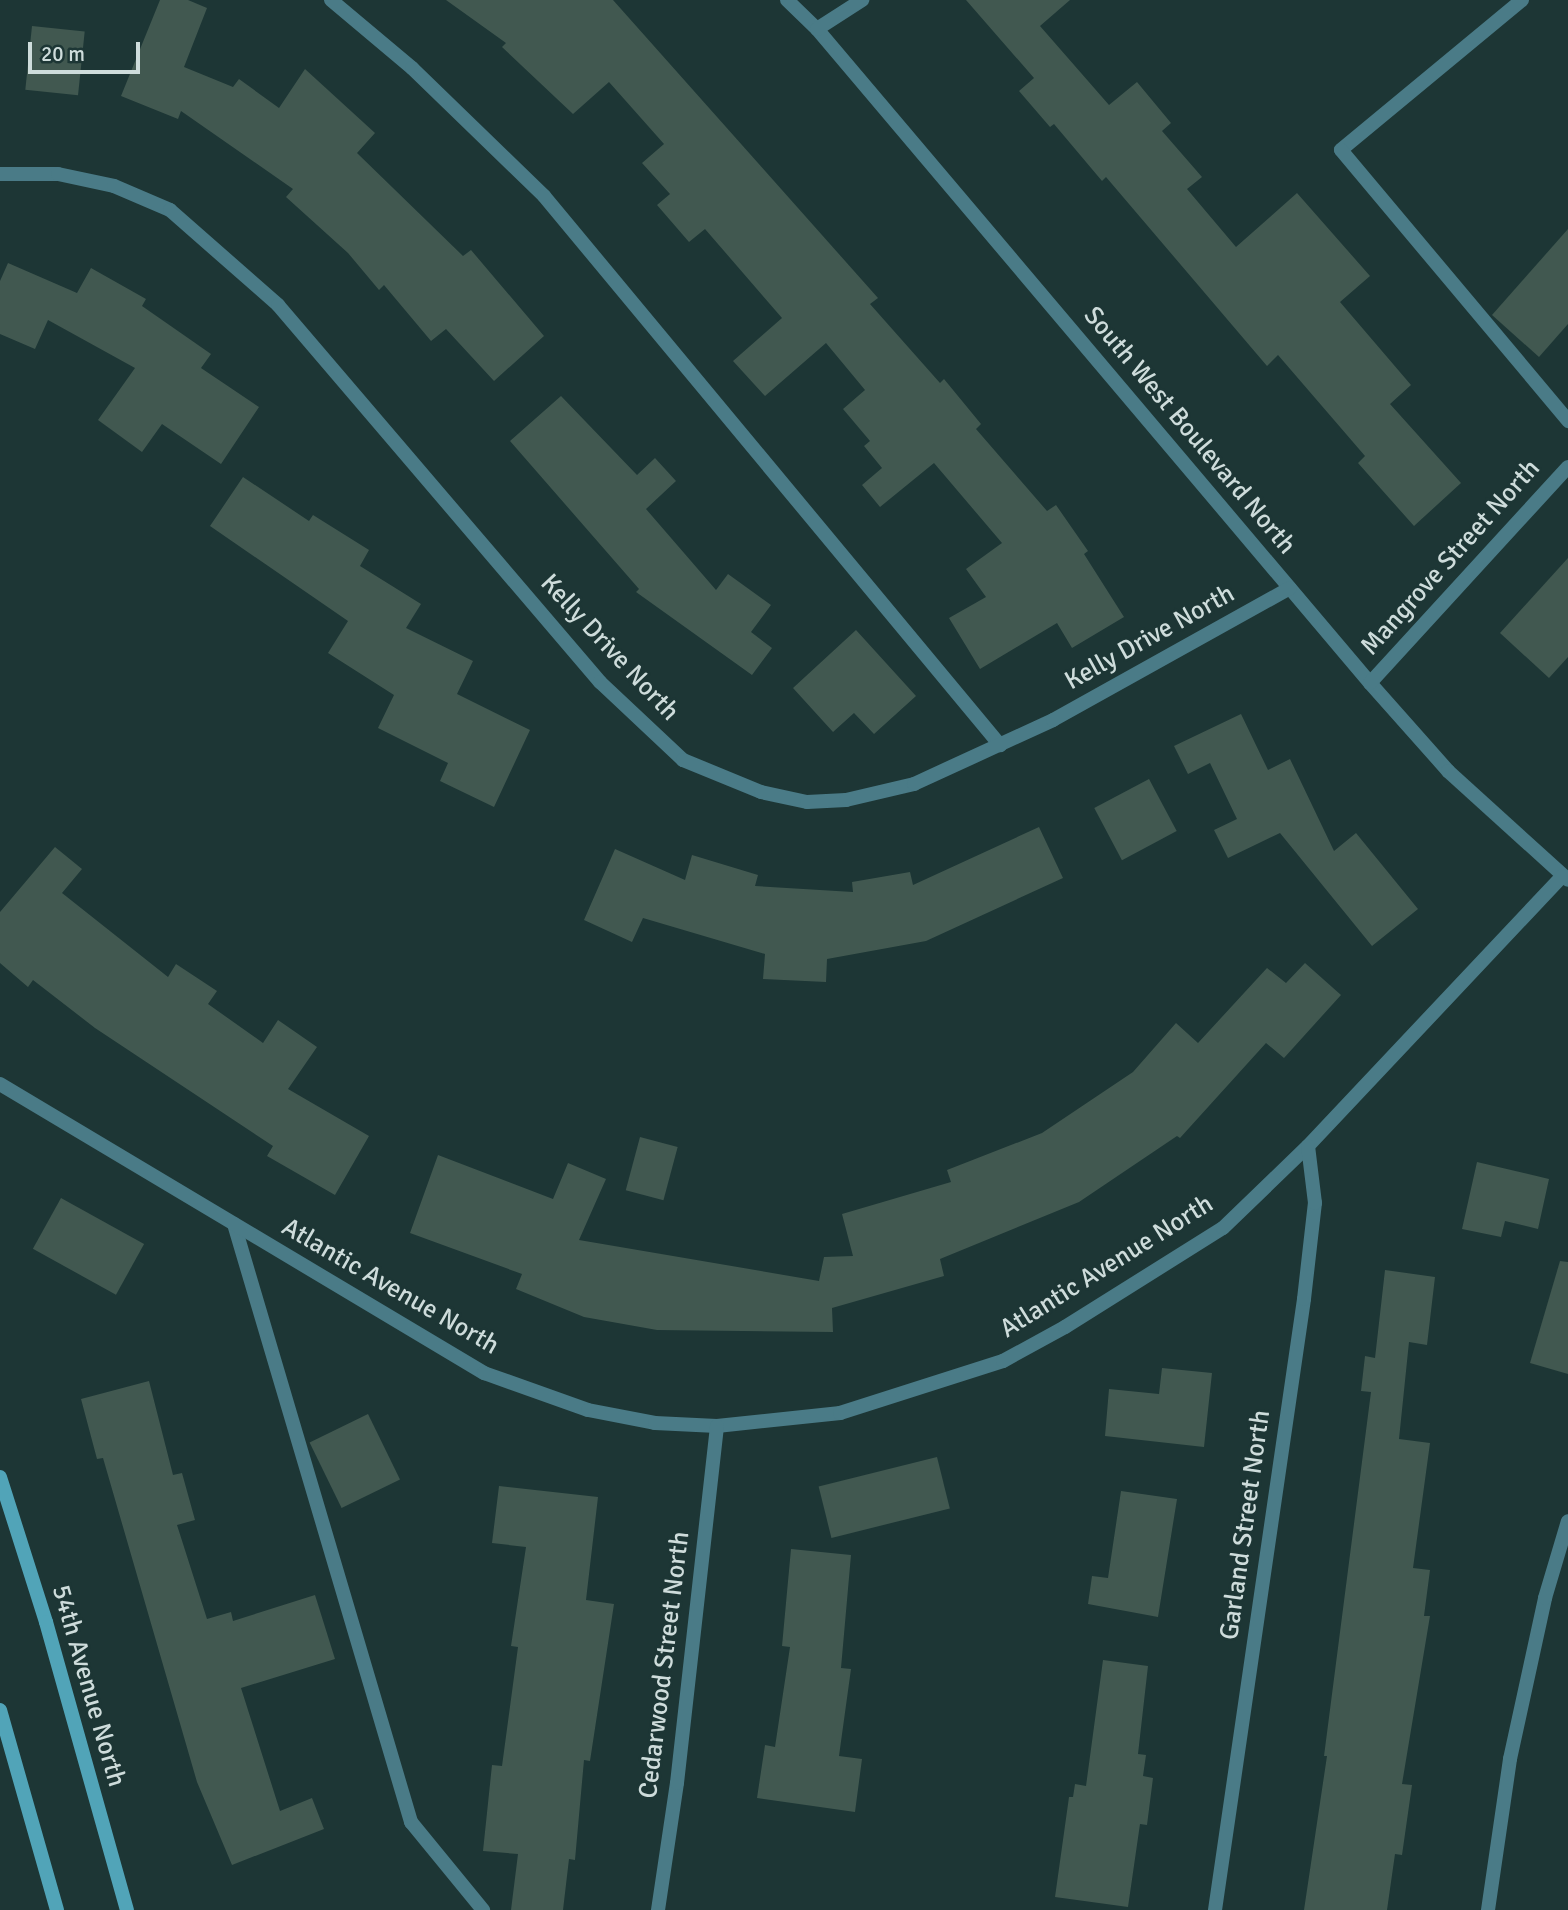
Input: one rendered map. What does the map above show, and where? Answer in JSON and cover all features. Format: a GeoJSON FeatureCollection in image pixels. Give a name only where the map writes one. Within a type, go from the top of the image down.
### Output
{"type":"FeatureCollection","features":[{"type":"Feature","properties":{"kind":"main road","name":"54th Avenue North"},"geometry":{"type":"LineString","coordinates":[[0,1477],[46,1622],[127,1910]]}},
{"type":"Feature","properties":{"kind":"main road"},"geometry":{"type":"LineString","coordinates":[[0,1710],[57,1910]]}},
{"type":"Feature","properties":{"kind":"street"},"geometry":{"type":"LineString","coordinates":[[331,0],[412,68],[544,196],[1000,745]]}},
{"type":"Feature","properties":{"kind":"street","name":"South West Boulevard North"},"geometry":{"type":"LineString","coordinates":[[787,0],[817,29],[1370,683],[1448,771],[1565,878]]}},
{"type":"Feature","properties":{"kind":"street"},"geometry":{"type":"LineString","coordinates":[[817,29],[862,0]]}},
{"type":"Feature","properties":{"kind":"street"},"geometry":{"type":"LineString","coordinates":[[1522,0],[1341,150],[1568,421]]}},
{"type":"Feature","properties":{"kind":"street","name":"Kelly Drive North"},"geometry":{"type":"LineString","coordinates":[[0,174],[58,174],[114,186],[170,210],[229,259],[278,305],[600,682],[683,760],[761,792],[807,802],[846,800],[914,784],[1000,745],[1290,588]]}},
{"type":"Feature","properties":{"kind":"street","name":"Mangrove Street North"},"geometry":{"type":"LineString","coordinates":[[1370,683],[1568,467]]}},
{"type":"Feature","properties":{"kind":"street","name":"Atlantic Avenue North"},"geometry":{"type":"LineString","coordinates":[[0,1084],[484,1373],[588,1410],[655,1423],[717,1426],[840,1413],[1003,1361],[1065,1327],[1223,1228],[1308,1146],[1565,878]]}},
{"type":"Feature","properties":{"kind":"street","name":"Garland Street North"},"geometry":{"type":"LineString","coordinates":[[1215,1910],[1304,1299],[1315,1203],[1308,1146]]}},
{"type":"Feature","properties":{"kind":"street"},"geometry":{"type":"LineString","coordinates":[[234,1224],[411,1822],[483,1910]]}},
{"type":"Feature","properties":{"kind":"street","name":"Cedarwood Street North"},"geometry":{"type":"LineString","coordinates":[[658,1910],[677,1783],[717,1426]]}},
{"type":"Feature","properties":{"kind":"street"},"geometry":{"type":"LineString","coordinates":[[1488,1910],[1510,1759],[1545,1598],[1568,1521]]}},
{"type":"Feature","properties":{"kind":"building"},"geometry":{"type":"Polygon","coordinates":[[[160,0],[188,0],[207,8],[184,67],[233,87],[239,79],[279,108],[305,69],[375,133],[357,153],[463,256],[471,250],[544,336],[494,381],[446,329],[431,341],[384,285],[379,290],[348,253],[286,197],[293,189],[181,111],[178,119],[121,96],[160,0]]]}},
{"type":"Feature","properties":{"kind":"building"},"geometry":{"type":"Polygon","coordinates":[[[446,0],[613,0],[878,298],[870,304],[940,383],[944,379],[981,424],[976,429],[1047,511],[1056,505],[1088,551],[1084,554],[1124,617],[1072,648],[1057,623],[980,669],[949,618],[986,597],[966,569],[1002,543],[934,463],[880,507],[862,485],[882,468],[864,446],[870,441],[843,409],[865,390],[826,343],[765,396],[733,361],[782,318],[705,229],[689,242],[657,205],[670,194],[642,163],[664,144],[609,82],[573,114],[502,47],[506,43],[446,0]]]}},
{"type":"Feature","properties":{"kind":"building"},"geometry":{"type":"Polygon","coordinates":[[[966,0],[1070,0],[1040,26],[1109,105],[1137,82],[1171,123],[1162,131],[1202,177],[1187,189],[1236,247],[1297,193],[1370,276],[1340,302],[1411,385],[1390,404],[1461,483],[1414,526],[1358,463],[1365,456],[1278,355],[1267,366],[1106,177],[1102,181],[1054,124],[1050,127],[1019,91],[1034,78],[966,0]]]}},
{"type":"Feature","properties":{"kind":"building"},"geometry":{"type":"Polygon","coordinates":[[[32,26],[85,32],[78,95],[25,90],[32,26]]]}},
{"type":"Feature","properties":{"kind":"building"},"geometry":{"type":"Polygon","coordinates":[[[1568,229],[1568,324],[1539,357],[1492,315],[1568,229]]]}},
{"type":"Feature","properties":{"kind":"building"},"geometry":{"type":"Polygon","coordinates":[[[8,263],[77,293],[91,268],[146,299],[142,306],[211,354],[201,368],[259,407],[221,464],[162,424],[142,452],[98,420],[135,368],[48,320],[35,349],[0,334],[0,281],[8,263]]]}},
{"type":"Feature","properties":{"kind":"building"},"geometry":{"type":"Polygon","coordinates":[[[561,396],[637,475],[655,458],[676,481],[646,509],[716,590],[728,574],[771,605],[751,632],[772,648],[752,675],[636,592],[639,589],[510,441],[561,396]]]}},
{"type":"Feature","properties":{"kind":"building"},"geometry":{"type":"Polygon","coordinates":[[[243,477],[309,521],[313,515],[369,550],[360,566],[421,604],[406,628],[473,661],[457,694],[530,730],[494,807],[440,781],[448,763],[378,728],[394,695],[328,653],[348,621],[210,526],[243,477]]]}},
{"type":"Feature","properties":{"kind":"building"},"geometry":{"type":"Polygon","coordinates":[[[1568,558],[1568,657],[1549,678],[1500,633],[1568,558]]]}},
{"type":"Feature","properties":{"kind":"building"},"geometry":{"type":"Polygon","coordinates":[[[856,630],[916,696],[874,734],[854,713],[833,732],[793,688],[856,630]]]}},
{"type":"Feature","properties":{"kind":"building"},"geometry":{"type":"Polygon","coordinates":[[[1241,714],[1268,770],[1290,759],[1334,851],[1356,833],[1418,909],[1372,946],[1280,833],[1228,858],[1214,830],[1237,819],[1210,763],[1188,774],[1174,746],[1241,714]]]}},
{"type":"Feature","properties":{"kind":"building"},"geometry":{"type":"Polygon","coordinates":[[[1149,779],[1177,831],[1122,860],[1094,808],[1149,779]]]}},
{"type":"Feature","properties":{"kind":"building"},"geometry":{"type":"Polygon","coordinates":[[[1039,827],[1063,878],[926,941],[827,959],[826,982],[763,979],[765,954],[643,918],[632,942],[584,920],[615,849],[685,880],[692,855],[758,875],[755,886],[853,892],[852,882],[910,872],[913,885],[1039,827]]]}},
{"type":"Feature","properties":{"kind":"building"},"geometry":{"type":"Polygon","coordinates":[[[55,847],[82,869],[62,893],[168,977],[176,964],[217,991],[208,1004],[263,1043],[278,1020],[317,1047],[288,1089],[369,1136],[335,1195],[267,1156],[273,1146],[95,1028],[33,980],[28,987],[0,963],[0,912],[55,847]]]}},
{"type":"Feature","properties":{"kind":"building"},"geometry":{"type":"Polygon","coordinates":[[[1305,963],[1341,995],[1284,1058],[1266,1043],[1180,1138],[1177,1136],[1079,1202],[940,1259],[944,1276],[832,1308],[833,1332],[657,1330],[584,1317],[516,1289],[522,1274],[410,1233],[438,1155],[553,1199],[568,1163],[606,1179],[579,1240],[819,1281],[824,1257],[853,1256],[842,1214],[951,1182],[947,1170],[1042,1133],[1133,1072],[1176,1023],[1198,1043],[1267,968],[1286,983],[1305,963]]]}},
{"type":"Feature","properties":{"kind":"building"},"geometry":{"type":"Polygon","coordinates":[[[640,1137],[678,1147],[663,1200],[626,1190],[640,1137]]]}},
{"type":"Feature","properties":{"kind":"building"},"geometry":{"type":"Polygon","coordinates":[[[1477,1162],[1549,1179],[1538,1229],[1505,1221],[1501,1237],[1462,1229],[1477,1162]]]}},
{"type":"Feature","properties":{"kind":"building"},"geometry":{"type":"Polygon","coordinates":[[[61,1198],[144,1244],[116,1295],[33,1249],[61,1198]]]}},
{"type":"Feature","properties":{"kind":"building"},"geometry":{"type":"Polygon","coordinates":[[[1560,1261],[1568,1262],[1568,1374],[1530,1363],[1560,1261]]]}},
{"type":"Feature","properties":{"kind":"building"},"geometry":{"type":"Polygon","coordinates":[[[1385,1270],[1435,1277],[1427,1345],[1409,1342],[1399,1439],[1430,1443],[1413,1568],[1430,1570],[1424,1616],[1430,1616],[1402,1784],[1412,1785],[1402,1855],[1395,1854],[1387,1910],[1304,1910],[1327,1756],[1324,1756],[1371,1392],[1361,1391],[1365,1356],[1375,1358],[1385,1270]]]}},
{"type":"Feature","properties":{"kind":"building"},"geometry":{"type":"Polygon","coordinates":[[[1162,1368],[1212,1373],[1204,1447],[1105,1436],[1109,1389],[1159,1394],[1162,1368]]]}},
{"type":"Feature","properties":{"kind":"building"},"geometry":{"type":"Polygon","coordinates":[[[149,1381],[173,1475],[182,1473],[195,1520],[177,1525],[207,1619],[231,1612],[233,1621],[315,1595],[335,1659],[241,1688],[280,1811],[312,1798],[324,1829],[232,1865],[197,1782],[103,1458],[97,1459],[81,1399],[149,1381]]]}},
{"type":"Feature","properties":{"kind":"building"},"geometry":{"type":"Polygon","coordinates":[[[368,1414],[400,1480],[342,1508],[310,1442],[368,1414]]]}},
{"type":"Feature","properties":{"kind":"building"},"geometry":{"type":"Polygon","coordinates":[[[937,1457],[950,1508],[831,1538],[819,1487],[937,1457]]]}},
{"type":"Feature","properties":{"kind":"building"},"geometry":{"type":"Polygon","coordinates":[[[499,1486],[598,1497],[586,1600],[614,1604],[590,1761],[584,1760],[575,1860],[569,1859],[563,1910],[511,1910],[518,1854],[483,1851],[492,1765],[502,1766],[518,1647],[511,1646],[526,1547],[492,1543],[499,1486]]]}},
{"type":"Feature","properties":{"kind":"building"},"geometry":{"type":"Polygon","coordinates":[[[1121,1491],[1177,1499],[1158,1617],[1088,1604],[1092,1576],[1108,1578],[1121,1491]]]}},
{"type":"Feature","properties":{"kind":"building"},"geometry":{"type":"Polygon","coordinates":[[[791,1549],[851,1555],[841,1668],[851,1669],[839,1756],[862,1759],[855,1812],[757,1798],[765,1745],[775,1747],[790,1647],[782,1646],[791,1549]]]}},
{"type":"Feature","properties":{"kind":"building"},"geometry":{"type":"Polygon","coordinates":[[[1103,1660],[1148,1666],[1138,1754],[1146,1755],[1143,1776],[1153,1778],[1147,1825],[1140,1824],[1128,1907],[1055,1897],[1069,1797],[1073,1797],[1075,1784],[1086,1786],[1103,1660]]]}}]}
